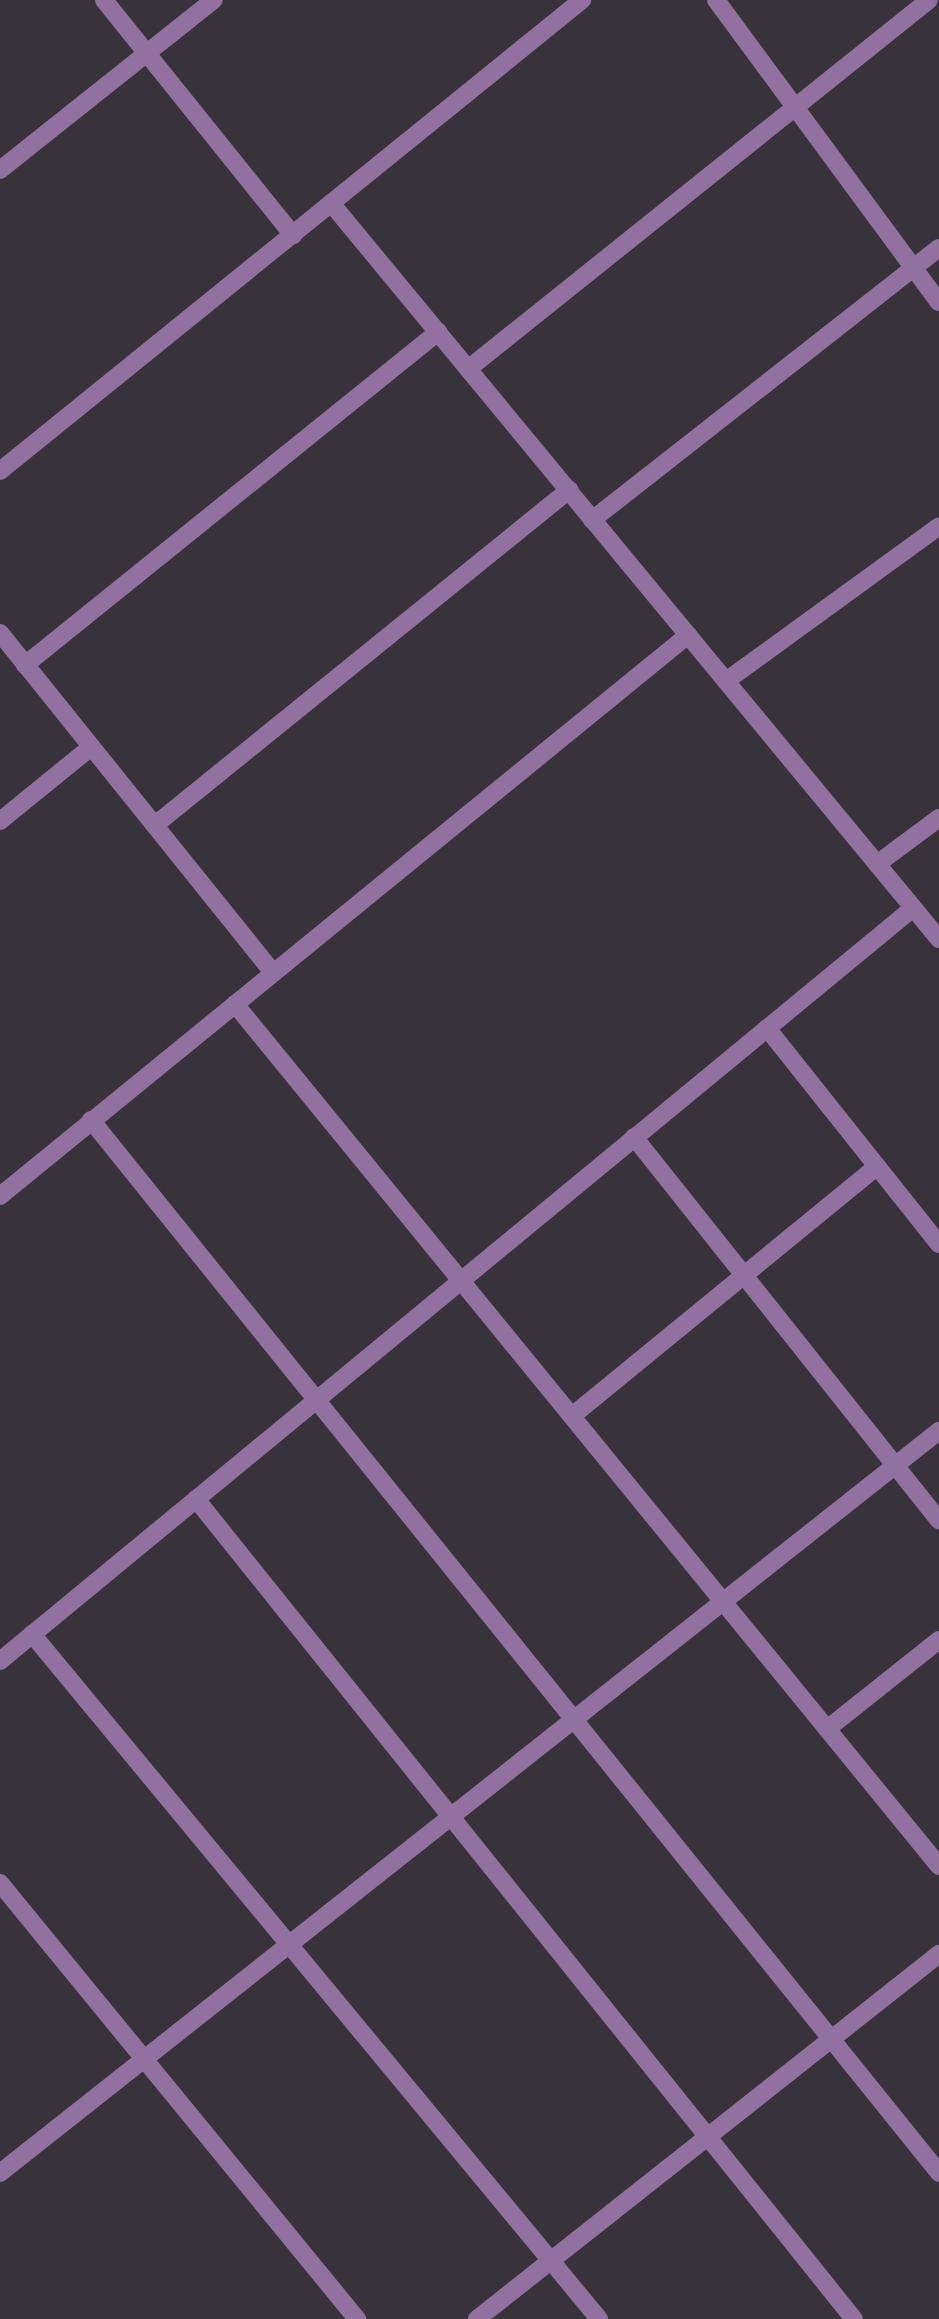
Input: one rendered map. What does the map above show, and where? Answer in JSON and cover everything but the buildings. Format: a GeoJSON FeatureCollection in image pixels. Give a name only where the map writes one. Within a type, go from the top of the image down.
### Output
{"type":"FeatureCollection","features":[{"type":"Feature","properties":{"kind":"street"},"geometry":{"type":"LineString","coordinates":[[104,0],[293,235]]}},
{"type":"Feature","properties":{"kind":"street"},"geometry":{"type":"LineString","coordinates":[[0,170],[214,0]]}},
{"type":"Feature","properties":{"kind":"street"},"geometry":{"type":"LineString","coordinates":[[0,471],[582,0]]}},
{"type":"Feature","properties":{"kind":"street"},"geometry":{"type":"LineString","coordinates":[[716,0],[939,302]]}},
{"type":"Feature","properties":{"kind":"street"},"geometry":{"type":"LineString","coordinates":[[468,369],[929,0]]}},
{"type":"Feature","properties":{"kind":"street"},"geometry":{"type":"LineString","coordinates":[[331,203],[939,939]]}},
{"type":"Feature","properties":{"kind":"street"},"geometry":{"type":"LineString","coordinates":[[592,520],[939,248]]}},
{"type":"Feature","properties":{"kind":"street"},"geometry":{"type":"LineString","coordinates":[[25,665],[438,332]]}},
{"type":"Feature","properties":{"kind":"street"},"geometry":{"type":"LineString","coordinates":[[155,825],[569,491]]}},
{"type":"Feature","properties":{"kind":"street"},"geometry":{"type":"LineString","coordinates":[[726,681],[939,526]]}},
{"type":"Feature","properties":{"kind":"street"},"geometry":{"type":"LineString","coordinates":[[0,633],[273,973]]}},
{"type":"Feature","properties":{"kind":"street"},"geometry":{"type":"LineString","coordinates":[[0,1196],[688,635]]}},
{"type":"Feature","properties":{"kind":"street"},"geometry":{"type":"LineString","coordinates":[[0,821],[91,747]]}},
{"type":"Feature","properties":{"kind":"street"},"geometry":{"type":"LineString","coordinates":[[877,864],[939,818]]}},
{"type":"Feature","properties":{"kind":"street"},"geometry":{"type":"LineString","coordinates":[[0,1661],[913,908]]}},
{"type":"Feature","properties":{"kind":"street"},"geometry":{"type":"LineString","coordinates":[[235,1004],[939,1866]]}},
{"type":"Feature","properties":{"kind":"street"},"geometry":{"type":"LineString","coordinates":[[767,1028],[939,1244]]}},
{"type":"Feature","properties":{"kind":"street"},"geometry":{"type":"LineString","coordinates":[[91,1120],[939,2173]]}},
{"type":"Feature","properties":{"kind":"street"},"geometry":{"type":"LineString","coordinates":[[634,1137],[939,1520]]}},
{"type":"Feature","properties":{"kind":"street"},"geometry":{"type":"LineString","coordinates":[[572,1416],[877,1166]]}},
{"type":"Feature","properties":{"kind":"street"},"geometry":{"type":"LineString","coordinates":[[0,2173],[939,1430]]}},
{"type":"Feature","properties":{"kind":"street"},"geometry":{"type":"LineString","coordinates":[[195,1499],[854,2319]]}},
{"type":"Feature","properties":{"kind":"street"},"geometry":{"type":"LineString","coordinates":[[32,1634],[599,2319]]}},
{"type":"Feature","properties":{"kind":"street"},"geometry":{"type":"LineString","coordinates":[[827,1729],[939,1640]]}},
{"type":"Feature","properties":{"kind":"street"},"geometry":{"type":"LineString","coordinates":[[0,1883],[357,2319]]}},
{"type":"Feature","properties":{"kind":"street"},"geometry":{"type":"LineString","coordinates":[[477,2319],[939,1954]]}}]}
